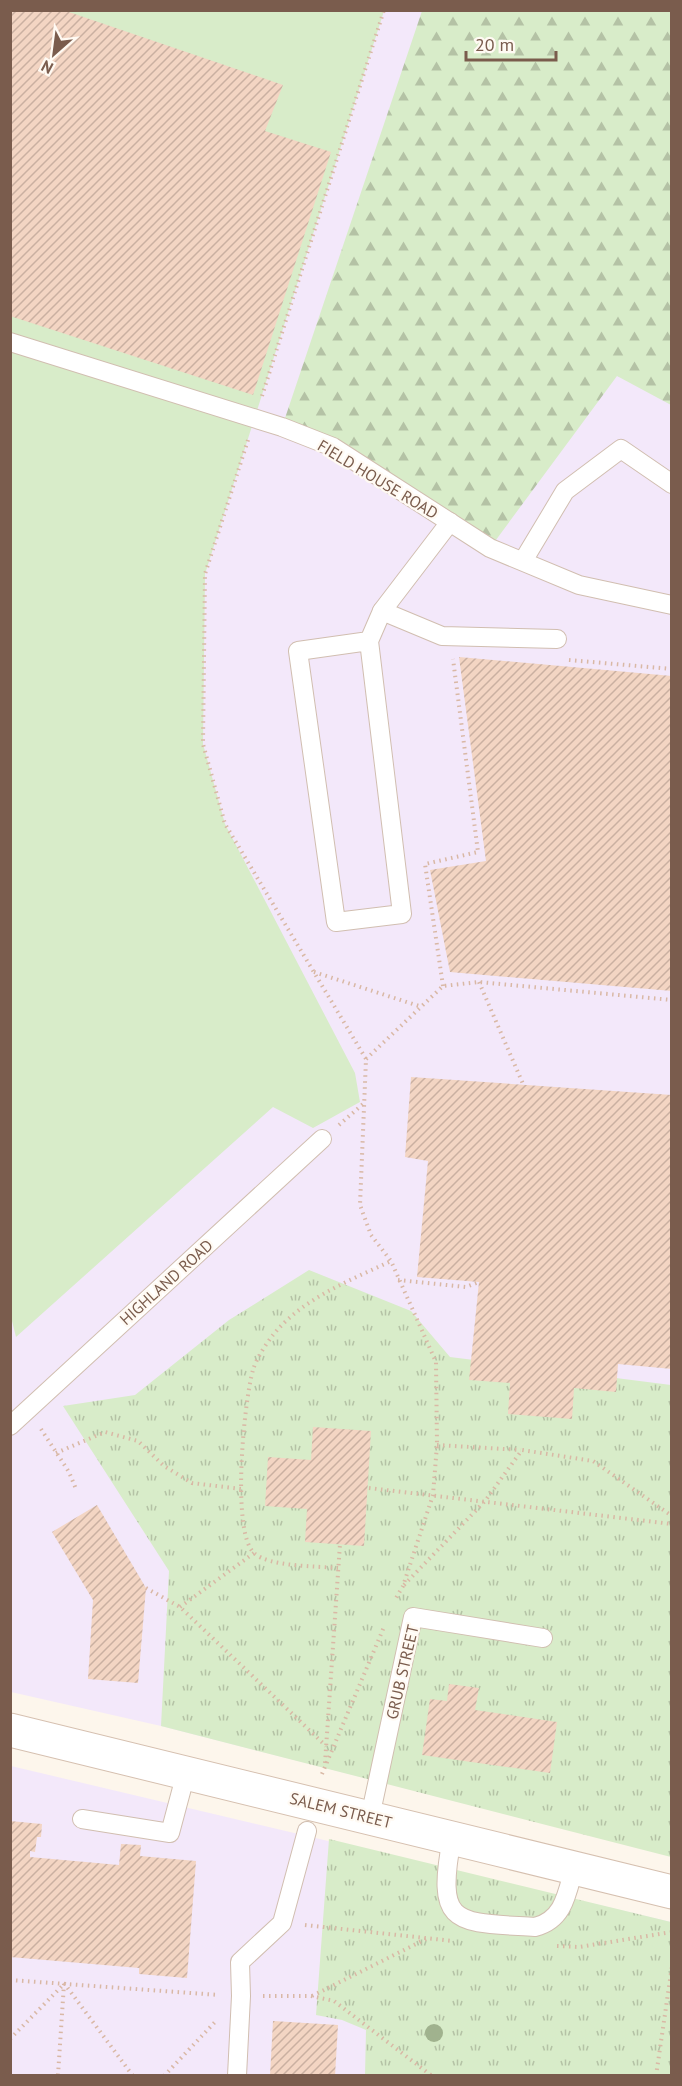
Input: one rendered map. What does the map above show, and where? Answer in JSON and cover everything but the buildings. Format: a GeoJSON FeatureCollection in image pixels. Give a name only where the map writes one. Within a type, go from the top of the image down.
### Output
{"type":"FeatureCollection","features":[{"type":"Feature","properties":{"kind":"street","name":"SALEM STREET"},"geometry":{"type":"LineString","coordinates":[[10,1730],[672,1892]]}},
{"type":"Feature","properties":{"kind":"lane","name":"FIELD HOUSE ROAD"},"geometry":{"type":"LineString","coordinates":[[10,342],[255,419],[333,447],[490,548],[579,585],[672,605]]}},
{"type":"Feature","properties":{"kind":"lane"},"geometry":{"type":"LineString","coordinates":[[523,561],[565,491],[621,449],[672,484]]}},
{"type":"Feature","properties":{"kind":"lane"},"geometry":{"type":"LineString","coordinates":[[369,641],[298,651],[336,922],[402,914],[369,641],[382,611],[450,522]]}},
{"type":"Feature","properties":{"kind":"lane"},"geometry":{"type":"LineString","coordinates":[[382,611],[442,636],[557,639]]}},
{"type":"Feature","properties":{"kind":"lane","name":"HIGHLAND ROAD"},"geometry":{"type":"LineString","coordinates":[[10,1426],[29,1411],[322,1139]]}},
{"type":"Feature","properties":{"kind":"lane","name":"GRUB STREET"},"geometry":{"type":"LineString","coordinates":[[370,1817],[413,1617],[543,1638]]}},
{"type":"Feature","properties":{"kind":"lane"},"geometry":{"type":"LineString","coordinates":[[82,1819],[170,1833],[186,1773]]}},
{"type":"Feature","properties":{"kind":"lane"},"geometry":{"type":"LineString","coordinates":[[237,2076],[241,1996],[240,1962],[282,1923],[307,1831]]}},
{"type":"Feature","properties":{"kind":"lane"},"geometry":{"type":"LineString","coordinates":[[452,1838],[445,1893],[455,1912],[473,1922],[535,1927],[544,1925],[560,1912],[574,1868]]}},
{"type":"Feature","properties":{"kind":"path"},"geometry":{"type":"LineString","coordinates":[[384,10],[205,574],[203,744],[225,824],[366,1059],[360,1205],[371,1235],[391,1261],[397,1280],[436,1362],[437,1445],[433,1495],[403,1586],[394,1603]]}},
{"type":"Feature","properties":{"kind":"path"},"geometry":{"type":"LineString","coordinates":[[443,986],[425,864],[478,852],[452,650]]}},
{"type":"Feature","properties":{"kind":"path"},"geometry":{"type":"LineString","coordinates":[[567,660],[672,669]]}},
{"type":"Feature","properties":{"kind":"path"},"geometry":{"type":"LineString","coordinates":[[314,972],[419,1006]]}},
{"type":"Feature","properties":{"kind":"path"},"geometry":{"type":"LineString","coordinates":[[366,1059],[419,1006],[443,986],[479,982],[672,1000]]}},
{"type":"Feature","properties":{"kind":"path"},"geometry":{"type":"LineString","coordinates":[[479,982],[523,1084]]}},
{"type":"Feature","properties":{"kind":"path"},"geometry":{"type":"LineString","coordinates":[[322,1139],[363,1104]]}},
{"type":"Feature","properties":{"kind":"path"},"geometry":{"type":"LineString","coordinates":[[338,1568],[272,1561],[254,1552],[248,1545],[242,1523],[241,1489],[246,1404],[253,1368],[272,1336],[296,1310],[391,1261]]}},
{"type":"Feature","properties":{"kind":"path"},"geometry":{"type":"LineString","coordinates":[[397,1280],[466,1287],[479,1282]]}},
{"type":"Feature","properties":{"kind":"path"},"geometry":{"type":"LineString","coordinates":[[29,1411],[76,1489]]}},
{"type":"Feature","properties":{"kind":"path"},"geometry":{"type":"LineString","coordinates":[[56,1453],[105,1432],[138,1442],[164,1466],[192,1483],[241,1489]]}},
{"type":"Feature","properties":{"kind":"path"},"geometry":{"type":"LineString","coordinates":[[437,1445],[522,1450],[593,1461],[672,1516]]}},
{"type":"Feature","properties":{"kind":"path"},"geometry":{"type":"LineString","coordinates":[[403,1586],[485,1501],[522,1450]]}},
{"type":"Feature","properties":{"kind":"path"},"geometry":{"type":"LineString","coordinates":[[369,1488],[672,1524]]}},
{"type":"Feature","properties":{"kind":"path"},"geometry":{"type":"LineString","coordinates":[[324,1767],[340,1544]]}},
{"type":"Feature","properties":{"kind":"path"},"geometry":{"type":"LineString","coordinates":[[180,1606],[254,1552]]}},
{"type":"Feature","properties":{"kind":"path"},"geometry":{"type":"LineString","coordinates":[[146,1588],[180,1606],[326,1746]]}},
{"type":"Feature","properties":{"kind":"path"},"geometry":{"type":"LineString","coordinates":[[322,1774],[385,1624]]}},
{"type":"Feature","properties":{"kind":"path"},"geometry":{"type":"LineString","coordinates":[[311,1996],[426,1939]]}},
{"type":"Feature","properties":{"kind":"path"},"geometry":{"type":"LineString","coordinates":[[656,2076],[672,1966]]}},
{"type":"Feature","properties":{"kind":"path"},"geometry":{"type":"LineString","coordinates":[[10,1980],[241,1996],[311,1996],[334,2001],[432,2076]]}},
{"type":"Feature","properties":{"kind":"path"},"geometry":{"type":"LineString","coordinates":[[10,2039],[64,1983]]}},
{"type":"Feature","properties":{"kind":"path"},"geometry":{"type":"LineString","coordinates":[[52,2076],[60,2075],[64,1983]]}},
{"type":"Feature","properties":{"kind":"path"},"geometry":{"type":"LineString","coordinates":[[64,1983],[133,2076]]}},
{"type":"Feature","properties":{"kind":"path"},"geometry":{"type":"LineString","coordinates":[[164,2076],[241,1996]]}},
{"type":"Feature","properties":{"kind":"shaded area"},"geometry":{"type":"Polygon","coordinates":[[[10,11],[671,11],[671,1856],[161,1726],[11,1692],[10,11]]]}},
{"type":"Feature","properties":{"kind":"shaded area"},"geometry":{"type":"Polygon","coordinates":[[[11,1766],[671,1922],[671,2075],[11,2076],[11,1766]]]}},
{"type":"Feature","properties":{"kind":"green space"},"geometry":{"type":"Polygon","coordinates":[[[10,11],[384,11],[205,574],[203,744],[225,824],[355,1073],[360,1102],[313,1128],[273,1107],[16,1337],[10,1313],[10,11]]]}},
{"type":"Feature","properties":{"kind":"green space"},"geometry":{"type":"Polygon","coordinates":[[[422,11],[671,11],[671,405],[617,376],[490,548],[282,427],[422,11]]]}},
{"type":"Feature","properties":{"kind":"green space"},"geometry":{"type":"Polygon","coordinates":[[[309,1270],[411,1311],[450,1357],[671,1385],[671,1857],[161,1726],[169,1571],[63,1406],[135,1395],[229,1320],[309,1270]]]}},
{"type":"Feature","properties":{"kind":"green space"},"geometry":{"type":"Polygon","coordinates":[[[329,1839],[671,1922],[671,2075],[365,2075],[366,2030],[342,2020],[316,2015],[329,1839]]]}}]}
